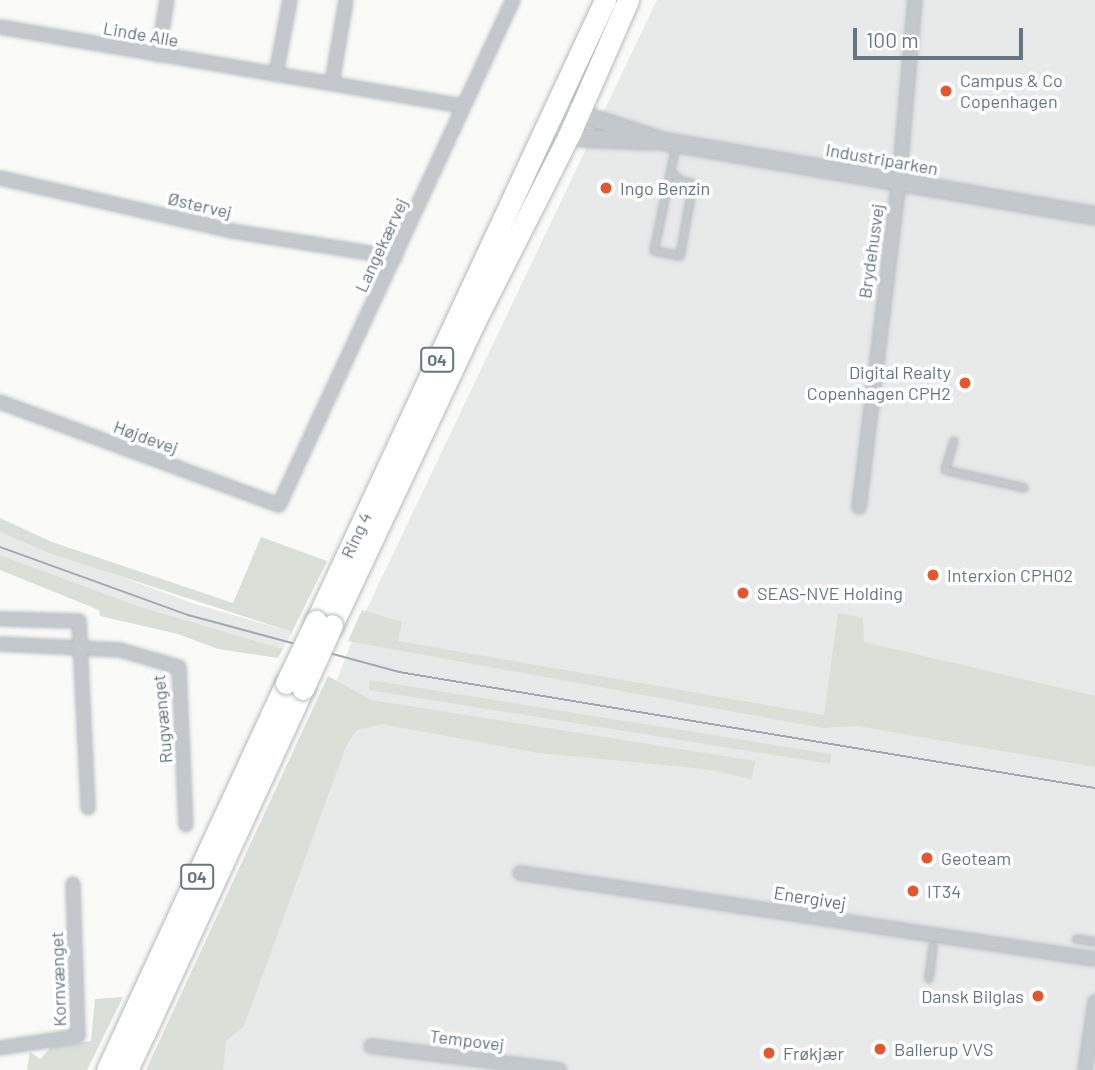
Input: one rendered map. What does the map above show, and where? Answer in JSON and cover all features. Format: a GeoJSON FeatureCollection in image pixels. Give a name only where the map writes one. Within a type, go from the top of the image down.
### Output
{"type":"FeatureCollection","features":[{"type":"Feature","properties":{"kind":"highway","name":"O4"},"geometry":{"type":"LineString","coordinates":[[127,1070],[150,1018]]}},
{"type":"Feature","properties":{"kind":"main road","name":"Ring 4"},"geometry":{"type":"LineString","coordinates":[[324,623],[605,0]]}},
{"type":"Feature","properties":{"kind":"main road","name":"Ring 4"},"geometry":{"type":"LineString","coordinates":[[107,1070],[324,623],[570,133],[628,0]]}},
{"type":"Feature","properties":{"kind":"main road","name":"Ring 4"},"geometry":{"type":"LineString","coordinates":[[150,1018],[294,686]]}},
{"type":"Feature","properties":{"kind":"street"},"geometry":{"type":"LineString","coordinates":[[158,55],[167,0]]}},
{"type":"Feature","properties":{"kind":"street"},"geometry":{"type":"LineString","coordinates":[[276,74],[290,0]]}},
{"type":"Feature","properties":{"kind":"street"},"geometry":{"type":"LineString","coordinates":[[332,83],[346,0]]}},
{"type":"Feature","properties":{"kind":"street","name":"Langekærvej"},"geometry":{"type":"LineString","coordinates":[[279,505],[513,0]]}},
{"type":"Feature","properties":{"kind":"street","name":"Brydehusvej"},"geometry":{"type":"LineString","coordinates":[[859,507],[899,182],[915,0]]}},
{"type":"Feature","properties":{"kind":"street","name":"Linde Alle"},"geometry":{"type":"LineString","coordinates":[[0,27],[463,106]]}},
{"type":"Feature","properties":{"kind":"street"},"geometry":{"type":"LineString","coordinates":[[555,112],[570,133]]}},
{"type":"Feature","properties":{"kind":"street","name":"Industriparken"},"geometry":{"type":"LineString","coordinates":[[555,112],[580,112],[669,142],[1095,216]]}},
{"type":"Feature","properties":{"kind":"street","name":"Industriparken"},"geometry":{"type":"LineString","coordinates":[[570,133],[611,141],[669,142]]}},
{"type":"Feature","properties":{"kind":"street","name":"Østervej"},"geometry":{"type":"LineString","coordinates":[[0,178],[232,231],[395,257]]}},
{"type":"Feature","properties":{"kind":"street","name":"Højdevej"},"geometry":{"type":"LineString","coordinates":[[0,402],[279,505]]}},
{"type":"Feature","properties":{"kind":"street"},"geometry":{"type":"LineString","coordinates":[[0,619],[79,621],[88,808]]}},
{"type":"Feature","properties":{"kind":"street","name":"Rugvænget"},"geometry":{"type":"LineString","coordinates":[[0,644],[120,650],[179,667],[186,825]]}},
{"type":"Feature","properties":{"kind":"street","name":"Energivej"},"geometry":{"type":"LineString","coordinates":[[520,873],[1095,959]]}},
{"type":"Feature","properties":{"kind":"street","name":"Kornvænget"},"geometry":{"type":"LineString","coordinates":[[0,1048],[78,1036],[72,884]]}},
{"type":"Feature","properties":{"kind":"street"},"geometry":{"type":"LineString","coordinates":[[1086,1070],[1095,1002]]}},
{"type":"Feature","properties":{"kind":"street","name":"Tempovej"},"geometry":{"type":"LineString","coordinates":[[370,1046],[559,1070]]}},
{"type":"Feature","properties":{"kind":"lane"},"geometry":{"type":"LineString","coordinates":[[669,142],[672,173],[665,183],[654,251],[680,256],[693,184],[681,181],[672,173]]}},
{"type":"Feature","properties":{"kind":"lane"},"geometry":{"type":"LineString","coordinates":[[954,441],[945,470],[1024,488]]}},
{"type":"Feature","properties":{"kind":"lane"},"geometry":{"type":"LineString","coordinates":[[1076,939],[1095,942]]}},
{"type":"Feature","properties":{"kind":"lane"},"geometry":{"type":"LineString","coordinates":[[929,979],[933,946]]}},
{"type":"Feature","properties":{"kind":"shaded area"},"geometry":{"type":"Polygon","coordinates":[[[657,0],[1095,0],[1095,1070],[188,1070],[353,638],[657,0]]]}},
{"type":"Feature","properties":{"kind":"shaded area"},"geometry":{"type":"Polygon","coordinates":[[[0,518],[52,542],[233,603],[261,537],[327,561],[292,632],[49,553],[0,532],[0,518]]]}},
{"type":"Feature","properties":{"kind":"shaded area"},"geometry":{"type":"Polygon","coordinates":[[[0,532],[192,603],[292,632],[283,649],[138,606],[0,555],[0,532]]]}},
{"type":"Feature","properties":{"kind":"shaded area"},"geometry":{"type":"Polygon","coordinates":[[[0,555],[138,606],[283,649],[278,658],[218,649],[178,634],[100,616],[99,610],[0,570],[0,555]]]}},
{"type":"Feature","properties":{"kind":"shaded area"},"geometry":{"type":"Polygon","coordinates":[[[362,610],[402,622],[398,641],[824,715],[838,613],[863,618],[864,642],[1095,696],[1095,767],[857,726],[823,728],[348,641],[362,610]]]}},
{"type":"Feature","properties":{"kind":"shaded area"},"geometry":{"type":"Polygon","coordinates":[[[328,676],[371,700],[756,761],[751,779],[706,769],[538,753],[382,724],[357,730],[346,746],[244,1026],[226,1041],[223,1070],[146,1070],[328,676]]]}},
{"type":"Feature","properties":{"kind":"shaded area"},"geometry":{"type":"Polygon","coordinates":[[[370,680],[831,754],[830,764],[369,690],[370,680]]]}},
{"type":"Feature","properties":{"kind":"shaded area"},"geometry":{"type":"Polygon","coordinates":[[[123,997],[87,1070],[27,1070],[30,1052],[40,1059],[51,1047],[91,1041],[95,999],[123,997]]]}},
{"type":"Feature","properties":{"kind":"tram line"},"geometry":{"type":"LineString","coordinates":[[0,547],[188,615],[399,672],[1095,788]]}},
{"type":"Feature","properties":{"kind":"place","name":"Campus & Co Copenhagen"},"geometry":{"type":"Point","coordinates":[946,91]}},
{"type":"Feature","properties":{"kind":"place","name":"Ingo Benzin"},"geometry":{"type":"Point","coordinates":[606,188]}},
{"type":"Feature","properties":{"kind":"place","name":"Digital Realty Copenhagen CPH2"},"geometry":{"type":"Point","coordinates":[965,383]}},
{"type":"Feature","properties":{"kind":"place","name":"Interxion CPH02"},"geometry":{"type":"Point","coordinates":[933,575]}},
{"type":"Feature","properties":{"kind":"place","name":"SEAS-NVE Holding"},"geometry":{"type":"Point","coordinates":[743,593]}},
{"type":"Feature","properties":{"kind":"place","name":"Geoteam"},"geometry":{"type":"Point","coordinates":[927,858]}},
{"type":"Feature","properties":{"kind":"place","name":"IT34"},"geometry":{"type":"Point","coordinates":[913,891]}},
{"type":"Feature","properties":{"kind":"place","name":"Dansk Bilglas"},"geometry":{"type":"Point","coordinates":[1038,996]}},
{"type":"Feature","properties":{"kind":"place","name":"Ballerup VVS"},"geometry":{"type":"Point","coordinates":[880,1049]}},
{"type":"Feature","properties":{"kind":"place","name":"Frøkjær"},"geometry":{"type":"Point","coordinates":[769,1053]}}]}
